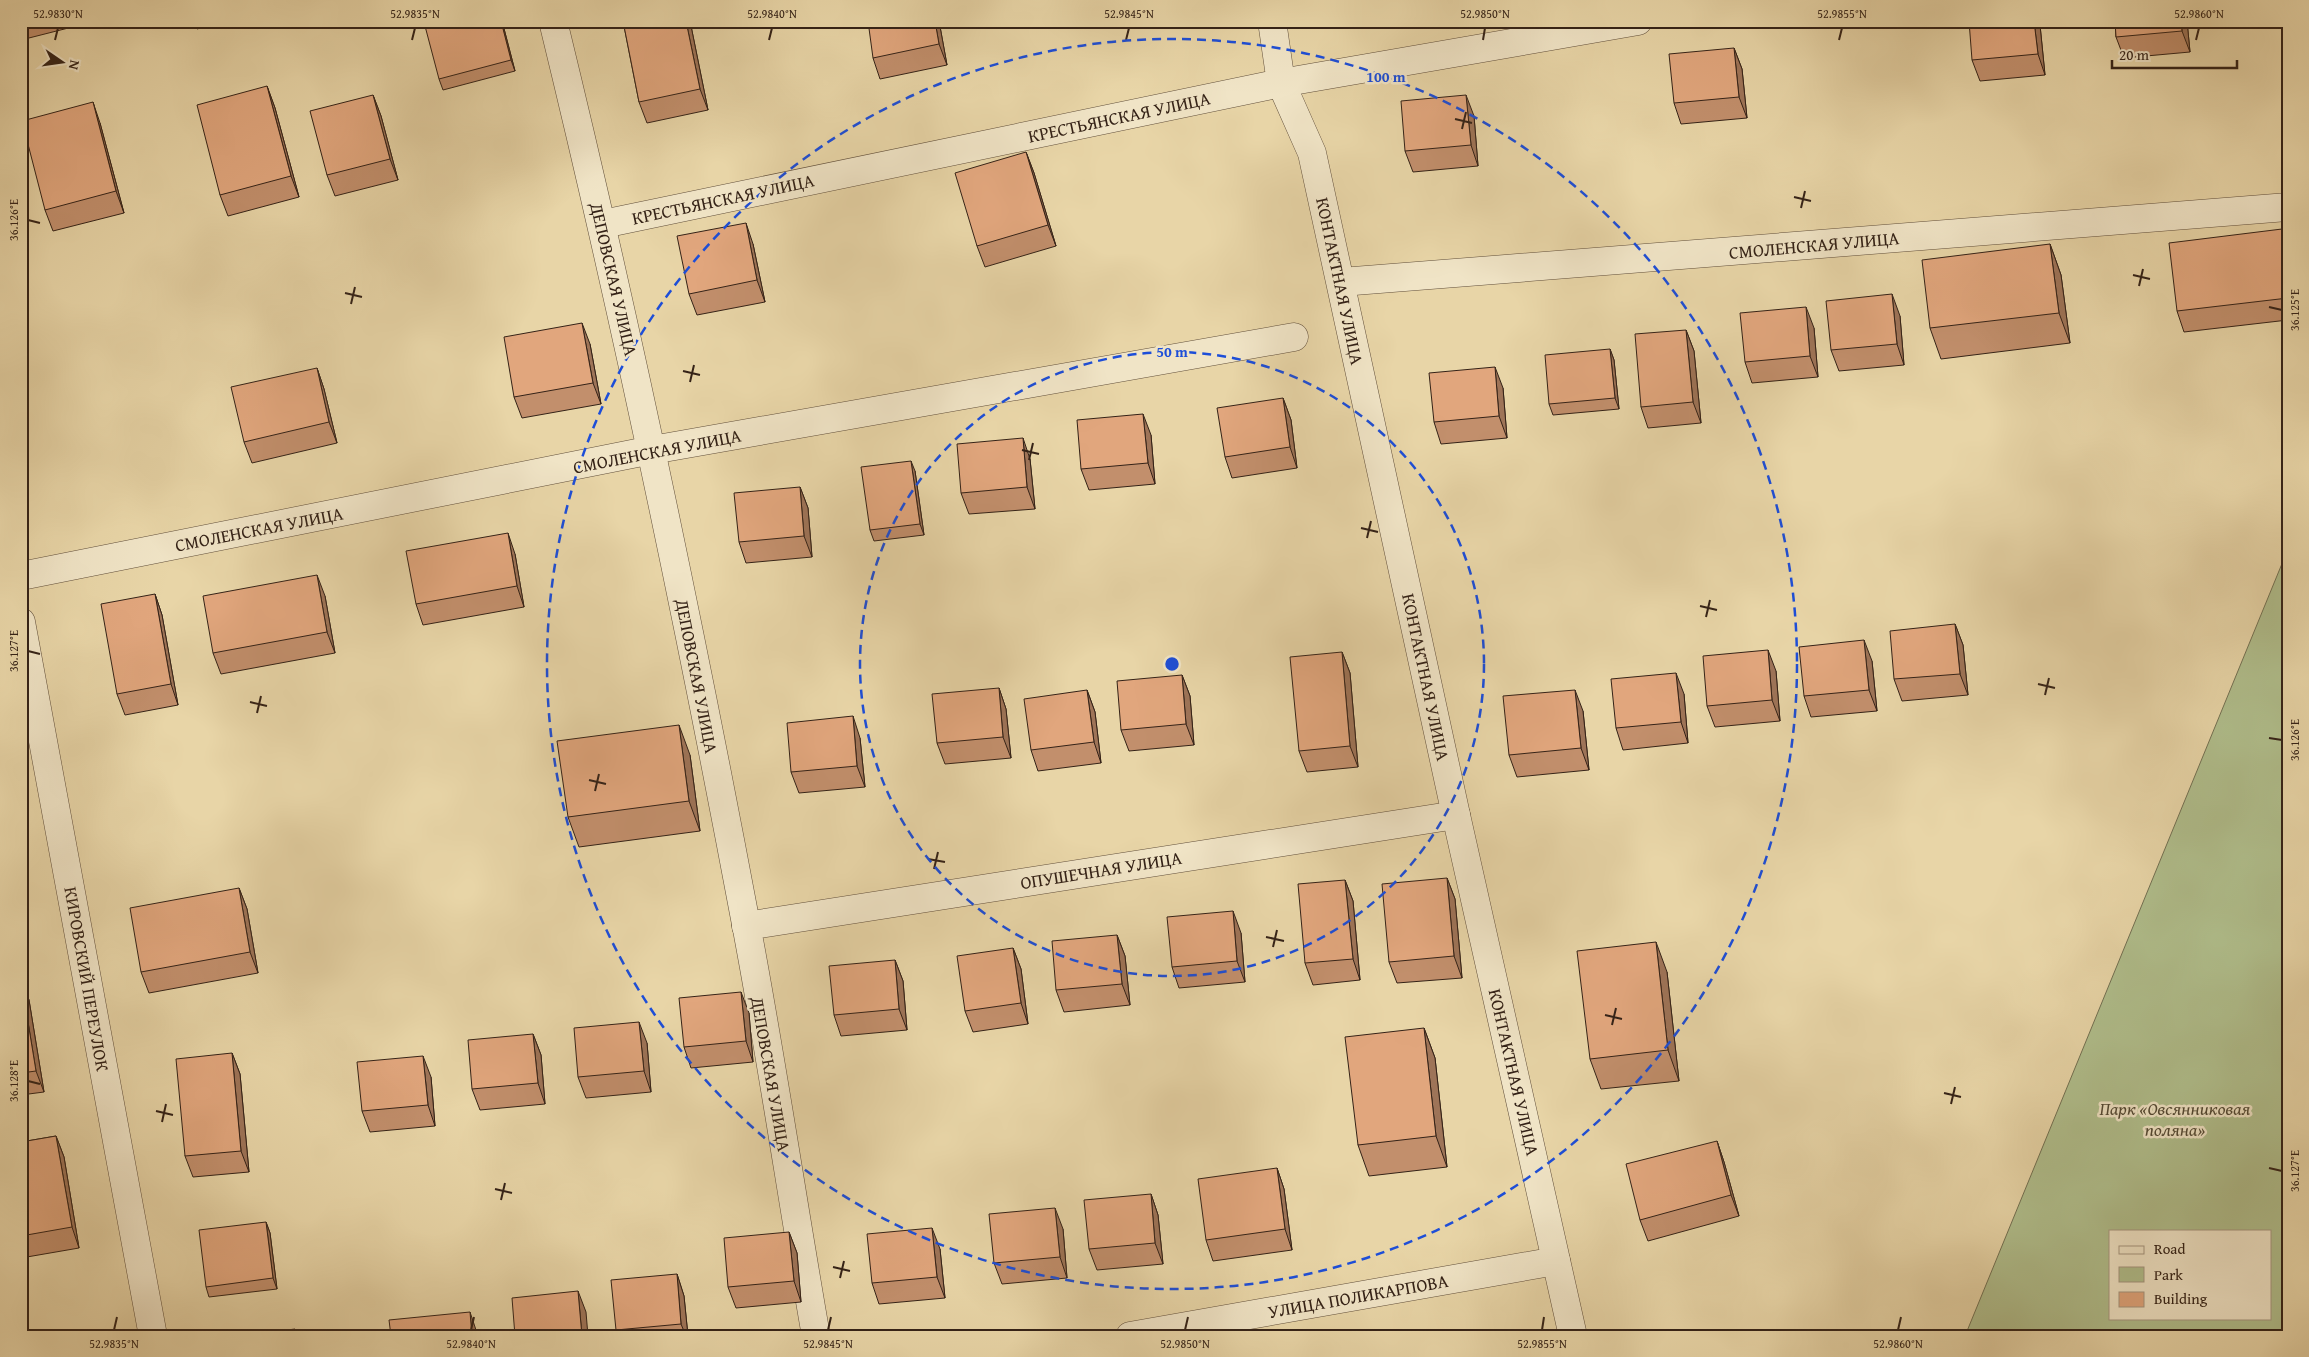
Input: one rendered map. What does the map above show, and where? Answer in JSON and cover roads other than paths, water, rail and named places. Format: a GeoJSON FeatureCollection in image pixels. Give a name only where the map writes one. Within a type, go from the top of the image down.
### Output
{"type":"FeatureCollection","features":[{"type":"Feature","properties":{"kind":"street","name":"ДЕПОВСКАЯ УЛИЦА"},"geometry":{"type":"LineString","coordinates":[[553,21],[603,224],[652,450],[746,926],[816,1336]]}},
{"type":"Feature","properties":{"kind":"street","name":"КОНТАКТНАЯ УЛИЦА"},"geometry":{"type":"LineString","coordinates":[[1272,21],[1281,83],[1312,153],[1456,815],[1573,1336]]}},
{"type":"Feature","properties":{"kind":"street","name":"КРЕСТЬЯНСКАЯ УЛИЦА"},"geometry":{"type":"LineString","coordinates":[[603,224],[1281,83],[1638,21]]}},
{"type":"Feature","properties":{"kind":"street","name":"СМОЛЕНСКАЯ УЛИЦА"},"geometry":{"type":"LineString","coordinates":[[1341,282],[2288,207]]}},
{"type":"Feature","properties":{"kind":"street","name":"СМОЛЕНСКАЯ УЛИЦА"},"geometry":{"type":"LineString","coordinates":[[21,576],[652,450],[1294,337]]}},
{"type":"Feature","properties":{"kind":"street","name":"КИРОВСКИЙ ПЕРЕУЛОК"},"geometry":{"type":"LineString","coordinates":[[21,622],[153,1336]]}},
{"type":"Feature","properties":{"kind":"street","name":"ОПУШЕЧНАЯ УЛИЦА"},"geometry":{"type":"LineString","coordinates":[[746,926],[1456,815]]}},
{"type":"Feature","properties":{"kind":"street","name":"УЛИЦА ПОЛИКАРПОВА"},"geometry":{"type":"LineString","coordinates":[[1130,1336],[1556,1261]]}},
{"type":"Feature","properties":{"kind":"park label","name":"Парк «Овсянниковая поляна»"},"geometry":{"type":"Point","coordinates":[2175,1118]}}]}
